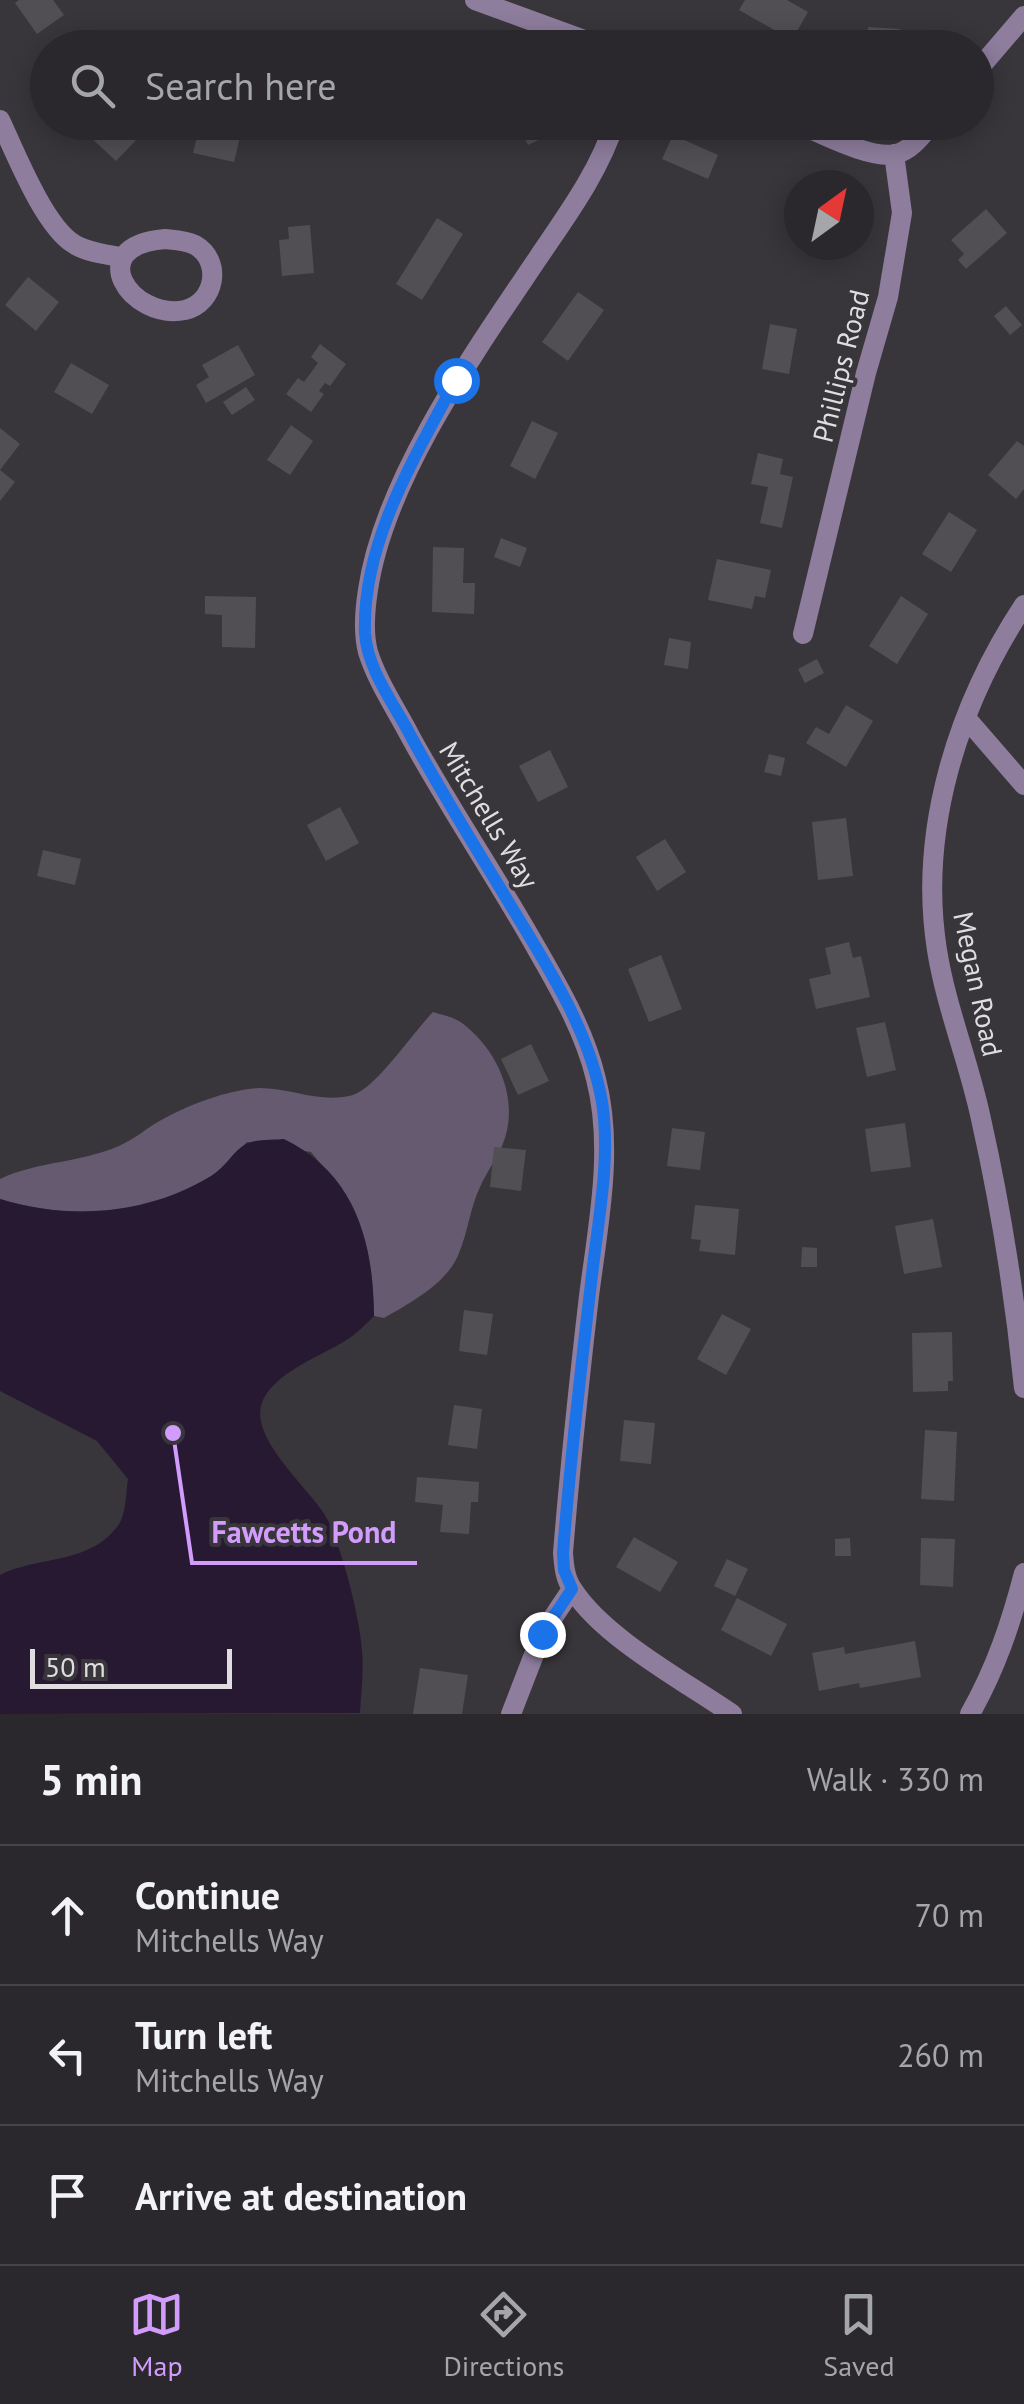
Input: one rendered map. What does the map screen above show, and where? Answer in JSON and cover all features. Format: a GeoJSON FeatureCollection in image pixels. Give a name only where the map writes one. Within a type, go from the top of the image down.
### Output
{"type":"FeatureCollection","features":[{"type":"Feature","properties":{"kind":"street"},"geometry":{"type":"LineString","coordinates":[[475,0],[505,5],[564,30]]}},
{"type":"Feature","properties":{"kind":"street"},"geometry":{"type":"LineString","coordinates":[[994,51],[1024,16]]}},
{"type":"Feature","properties":{"kind":"street"},"geometry":{"type":"LineString","coordinates":[[0,120],[40,202],[65,237],[76,246],[120,257]]}},
{"type":"Feature","properties":{"kind":"street","name":"Mitchells Way"},"geometry":{"type":"LineString","coordinates":[[572,1589],[564,1570],[563,1553],[572,1428],[600,1205],[602,1104],[590,1057],[564,999],[423,760],[380,679],[365,635],[376,550],[406,477],[456,380],[595,170],[608,140]]}},
{"type":"Feature","properties":{"kind":"street"},"geometry":{"type":"LineString","coordinates":[[839,140],[872,153],[894,154],[917,140]]}},
{"type":"Feature","properties":{"kind":"street","name":"Phillips Road"},"geometry":{"type":"LineString","coordinates":[[803,634],[888,297],[902,213],[894,154]]}},
{"type":"Feature","properties":{"kind":"street"},"geometry":{"type":"LineString","coordinates":[[150,240],[194,244],[210,262],[213,272],[208,296],[201,304],[180,311],[150,306],[122,280],[120,257],[150,240]]}},
{"type":"Feature","properties":{"kind":"street","name":"Megan Road"},"geometry":{"type":"LineString","coordinates":[[1024,605],[987,667],[947,780],[933,846],[932,914],[1009,1251],[1024,1388]]}},
{"type":"Feature","properties":{"kind":"street"},"geometry":{"type":"LineString","coordinates":[[966,718],[1024,785]]}},
{"type":"Feature","properties":{"kind":"street"},"geometry":{"type":"LineString","coordinates":[[970,1714],[1008,1635],[1024,1572]]}},
{"type":"Feature","properties":{"kind":"street"},"geometry":{"type":"LineString","coordinates":[[511,1714],[542,1634],[572,1589],[614,1633],[732,1714]]}},
{"type":"Feature","properties":{"kind":"shaded area"},"geometry":{"type":"Polygon","coordinates":[[[433,1012],[462,1023],[487,1048],[503,1078],[509,1112],[507,1129],[500,1151],[482,1182],[454,1264],[427,1291],[384,1318],[374,1316],[370,1265],[361,1227],[342,1192],[311,1152],[247,1142],[227,1164],[189,1189],[137,1206],[54,1210],[0,1199],[0,1179],[119,1146],[175,1113],[224,1094],[260,1088],[330,1098],[353,1095],[373,1082],[433,1012]]]}},
{"type":"Feature","properties":{"kind":"shaded area"},"geometry":{"type":"Polygon","coordinates":[[[284,1139],[328,1171],[344,1191],[356,1213],[370,1262],[374,1316],[351,1337],[275,1383],[261,1406],[266,1436],[323,1512],[340,1552],[361,1637],[360,1713],[0,1714],[0,1575],[80,1553],[107,1537],[121,1520],[128,1479],[97,1441],[0,1391],[0,1199],[54,1210],[135,1206],[162,1199],[211,1176],[246,1144],[284,1139]]]}},
{"type":"Feature","properties":{"kind":"building"},"geometry":{"type":"Polygon","coordinates":[[[53,0],[64,15],[43,30],[34,30],[15,3],[53,0]]]}},
{"type":"Feature","properties":{"kind":"building"},"geometry":{"type":"Polygon","coordinates":[[[745,0],[787,0],[808,12],[798,30],[774,30],[739,10],[745,0]]]}},
{"type":"Feature","properties":{"kind":"building"},"geometry":{"type":"Polygon","coordinates":[[[868,27],[900,29],[900,30],[868,30],[868,27]]]}},
{"type":"Feature","properties":{"kind":"building"},"geometry":{"type":"Polygon","coordinates":[[[93,140],[136,140],[116,161],[93,140]]]}},
{"type":"Feature","properties":{"kind":"building"},"geometry":{"type":"Polygon","coordinates":[[[196,140],[239,140],[234,162],[193,153],[196,140]]]}},
{"type":"Feature","properties":{"kind":"building"},"geometry":{"type":"Polygon","coordinates":[[[671,140],[684,140],[718,155],[708,179],[662,159],[671,140]]]}},
{"type":"Feature","properties":{"kind":"building"},"geometry":{"type":"Polygon","coordinates":[[[986,209],[1007,233],[966,269],[958,260],[964,254],[951,240],[986,209]]]}},
{"type":"Feature","properties":{"kind":"building"},"geometry":{"type":"Polygon","coordinates":[[[437,218],[463,234],[422,300],[396,284],[437,218]]]}},
{"type":"Feature","properties":{"kind":"building"},"geometry":{"type":"Polygon","coordinates":[[[310,225],[314,273],[282,276],[279,240],[289,239],[288,227],[310,225]]]}},
{"type":"Feature","properties":{"kind":"building"},"geometry":{"type":"Polygon","coordinates":[[[28,277],[59,302],[36,331],[5,305],[28,277]]]}},
{"type":"Feature","properties":{"kind":"building"},"geometry":{"type":"Polygon","coordinates":[[[578,292],[604,310],[568,361],[542,342],[578,292]]]}},
{"type":"Feature","properties":{"kind":"building"},"geometry":{"type":"Polygon","coordinates":[[[1006,306],[1022,325],[1010,335],[994,316],[1006,306]]]}},
{"type":"Feature","properties":{"kind":"building"},"geometry":{"type":"Polygon","coordinates":[[[770,324],[797,329],[789,374],[762,369],[770,324]]]}},
{"type":"Feature","properties":{"kind":"building"},"geometry":{"type":"Polygon","coordinates":[[[320,344],[346,364],[330,386],[325,383],[319,391],[324,394],[311,412],[286,394],[298,378],[304,382],[318,363],[311,357],[320,344]]]}},
{"type":"Feature","properties":{"kind":"building"},"geometry":{"type":"Polygon","coordinates":[[[238,345],[255,375],[206,403],[196,385],[209,377],[202,365],[238,345]]]}},
{"type":"Feature","properties":{"kind":"building"},"geometry":{"type":"Polygon","coordinates":[[[71,363],[109,385],[92,414],[54,392],[71,363]]]}},
{"type":"Feature","properties":{"kind":"building"},"geometry":{"type":"Polygon","coordinates":[[[246,387],[255,400],[232,415],[223,402],[246,387]]]}},
{"type":"Feature","properties":{"kind":"building"},"geometry":{"type":"Polygon","coordinates":[[[532,421],[558,433],[535,479],[510,466],[532,421]]]}},
{"type":"Feature","properties":{"kind":"building"},"geometry":{"type":"Polygon","coordinates":[[[291,425],[313,441],[290,475],[267,460],[291,425]]]}},
{"type":"Feature","properties":{"kind":"building"},"geometry":{"type":"Polygon","coordinates":[[[0,428],[20,444],[0,470],[0,428]]]}},
{"type":"Feature","properties":{"kind":"building"},"geometry":{"type":"Polygon","coordinates":[[[1017,441],[1024,446],[1024,489],[1016,499],[988,475],[1017,441]]]}},
{"type":"Feature","properties":{"kind":"building"},"geometry":{"type":"Polygon","coordinates":[[[758,453],[783,459],[780,474],[793,477],[782,528],[760,523],[768,487],[751,484],[758,453]]]}},
{"type":"Feature","properties":{"kind":"building"},"geometry":{"type":"Polygon","coordinates":[[[0,470],[15,482],[0,501],[0,470]]]}},
{"type":"Feature","properties":{"kind":"building"},"geometry":{"type":"Polygon","coordinates":[[[949,512],[977,530],[951,572],[922,554],[949,512]]]}},
{"type":"Feature","properties":{"kind":"building"},"geometry":{"type":"Polygon","coordinates":[[[501,538],[527,548],[520,567],[494,557],[501,538]]]}},
{"type":"Feature","properties":{"kind":"building"},"geometry":{"type":"Polygon","coordinates":[[[433,547],[464,548],[463,583],[475,583],[474,614],[432,612],[433,547]]]}},
{"type":"Feature","properties":{"kind":"building"},"geometry":{"type":"Polygon","coordinates":[[[717,559],[771,570],[765,598],[755,596],[752,609],[708,600],[717,559]]]}},
{"type":"Feature","properties":{"kind":"building"},"geometry":{"type":"Polygon","coordinates":[[[205,596],[256,597],[255,648],[222,647],[222,615],[205,614],[205,596]]]}},
{"type":"Feature","properties":{"kind":"building"},"geometry":{"type":"Polygon","coordinates":[[[901,596],[928,614],[897,664],[869,646],[901,596]]]}},
{"type":"Feature","properties":{"kind":"building"},"geometry":{"type":"Polygon","coordinates":[[[669,638],[691,642],[688,669],[664,665],[669,638]]]}},
{"type":"Feature","properties":{"kind":"building"},"geometry":{"type":"Polygon","coordinates":[[[817,659],[824,673],[805,683],[798,669],[817,659]]]}},
{"type":"Feature","properties":{"kind":"building"},"geometry":{"type":"Polygon","coordinates":[[[846,705],[873,721],[846,767],[806,743],[816,727],[829,734],[846,705]]]}},
{"type":"Feature","properties":{"kind":"building"},"geometry":{"type":"Polygon","coordinates":[[[550,750],[568,787],[538,802],[519,766],[550,750]]]}},
{"type":"Feature","properties":{"kind":"building"},"geometry":{"type":"Polygon","coordinates":[[[769,754],[785,758],[781,776],[764,772],[769,754]]]}},
{"type":"Feature","properties":{"kind":"building"},"geometry":{"type":"Polygon","coordinates":[[[340,807],[359,843],[326,861],[307,825],[340,807]]]}},
{"type":"Feature","properties":{"kind":"building"},"geometry":{"type":"Polygon","coordinates":[[[846,818],[853,876],[818,880],[812,822],[846,818]]]}},
{"type":"Feature","properties":{"kind":"building"},"geometry":{"type":"Polygon","coordinates":[[[665,839],[686,872],[657,891],[636,857],[665,839]]]}},
{"type":"Feature","properties":{"kind":"building"},"geometry":{"type":"Polygon","coordinates":[[[43,850],[81,859],[75,885],[37,876],[43,850]]]}},
{"type":"Feature","properties":{"kind":"building"},"geometry":{"type":"Polygon","coordinates":[[[849,942],[853,958],[861,956],[870,997],[816,1009],[809,979],[831,974],[825,948],[849,942]]]}},
{"type":"Feature","properties":{"kind":"building"},"geometry":{"type":"Polygon","coordinates":[[[661,955],[682,1009],[649,1022],[628,969],[661,955]]]}},
{"type":"Feature","properties":{"kind":"building"},"geometry":{"type":"Polygon","coordinates":[[[885,1022],[896,1070],[867,1077],[856,1028],[885,1022]]]}},
{"type":"Feature","properties":{"kind":"building"},"geometry":{"type":"Polygon","coordinates":[[[531,1044],[549,1081],[518,1095],[501,1059],[531,1044]]]}},
{"type":"Feature","properties":{"kind":"building"},"geometry":{"type":"Polygon","coordinates":[[[905,1123],[911,1167],[871,1172],[865,1129],[905,1123]]]}},
{"type":"Feature","properties":{"kind":"building"},"geometry":{"type":"Polygon","coordinates":[[[672,1128],[705,1132],[700,1170],[667,1166],[672,1128]]]}},
{"type":"Feature","properties":{"kind":"building"},"geometry":{"type":"Polygon","coordinates":[[[494,1147],[526,1150],[521,1191],[490,1187],[494,1147]]]}},
{"type":"Feature","properties":{"kind":"building"},"geometry":{"type":"Polygon","coordinates":[[[695,1205],[739,1209],[735,1255],[699,1251],[701,1240],[691,1239],[695,1205]]]}},
{"type":"Feature","properties":{"kind":"building"},"geometry":{"type":"Polygon","coordinates":[[[933,1219],[942,1267],[904,1274],[895,1226],[933,1219]]]}},
{"type":"Feature","properties":{"kind":"building"},"geometry":{"type":"Polygon","coordinates":[[[802,1247],[817,1248],[817,1267],[801,1267],[802,1247]]]}},
{"type":"Feature","properties":{"kind":"building"},"geometry":{"type":"Polygon","coordinates":[[[464,1310],[493,1314],[487,1355],[459,1351],[464,1310]]]}},
{"type":"Feature","properties":{"kind":"building"},"geometry":{"type":"Polygon","coordinates":[[[722,1314],[751,1329],[726,1375],[697,1359],[722,1314]]]}},
{"type":"Feature","properties":{"kind":"building"},"geometry":{"type":"Polygon","coordinates":[[[952,1332],[953,1381],[948,1381],[948,1391],[913,1392],[912,1333],[952,1332]]]}},
{"type":"Feature","properties":{"kind":"building"},"geometry":{"type":"Polygon","coordinates":[[[454,1405],[482,1409],[477,1449],[448,1445],[454,1405]]]}},
{"type":"Feature","properties":{"kind":"building"},"geometry":{"type":"Polygon","coordinates":[[[624,1420],[655,1423],[651,1464],[620,1461],[624,1420]]]}},
{"type":"Feature","properties":{"kind":"building"},"geometry":{"type":"Polygon","coordinates":[[[925,1430],[957,1432],[954,1501],[921,1499],[925,1430]]]}},
{"type":"Feature","properties":{"kind":"building"},"geometry":{"type":"Polygon","coordinates":[[[417,1477],[479,1482],[478,1502],[471,1502],[469,1534],[440,1532],[443,1505],[415,1502],[417,1477]]]}},
{"type":"Feature","properties":{"kind":"building"},"geometry":{"type":"Polygon","coordinates":[[[634,1537],[678,1562],[660,1592],[616,1567],[634,1537]]]}},
{"type":"Feature","properties":{"kind":"building"},"geometry":{"type":"Polygon","coordinates":[[[850,1538],[851,1556],[835,1556],[835,1539],[850,1538]]]}},
{"type":"Feature","properties":{"kind":"building"},"geometry":{"type":"Polygon","coordinates":[[[921,1538],[955,1539],[953,1587],[920,1585],[921,1538]]]}},
{"type":"Feature","properties":{"kind":"building"},"geometry":{"type":"Polygon","coordinates":[[[727,1559],[748,1569],[735,1596],[714,1586],[727,1559]]]}},
{"type":"Feature","properties":{"kind":"building"},"geometry":{"type":"Polygon","coordinates":[[[737,1598],[787,1624],[771,1656],[721,1630],[737,1598]]]}},
{"type":"Feature","properties":{"kind":"building"},"geometry":{"type":"Polygon","coordinates":[[[915,1641],[921,1677],[819,1691],[812,1653],[844,1647],[845,1654],[915,1641]]]}},
{"type":"Feature","properties":{"kind":"building"},"geometry":{"type":"Polygon","coordinates":[[[420,1668],[468,1675],[462,1714],[413,1714],[420,1668]]]}},
{"type":"Feature","properties":{"kind":"place","name":"Fawcetts Pond"},"geometry":{"type":"Point","coordinates":[173,1433]}},
{"type":"Feature","properties":{"kind":"route"},"geometry":{"type":"LineString","coordinates":[[456,380],[400,490],[376,550],[365,635],[380,679],[423,760],[558,986],[590,1057],[602,1104],[600,1205],[572,1428],[563,1553],[564,1570],[572,1589],[542,1634]]}}]}
